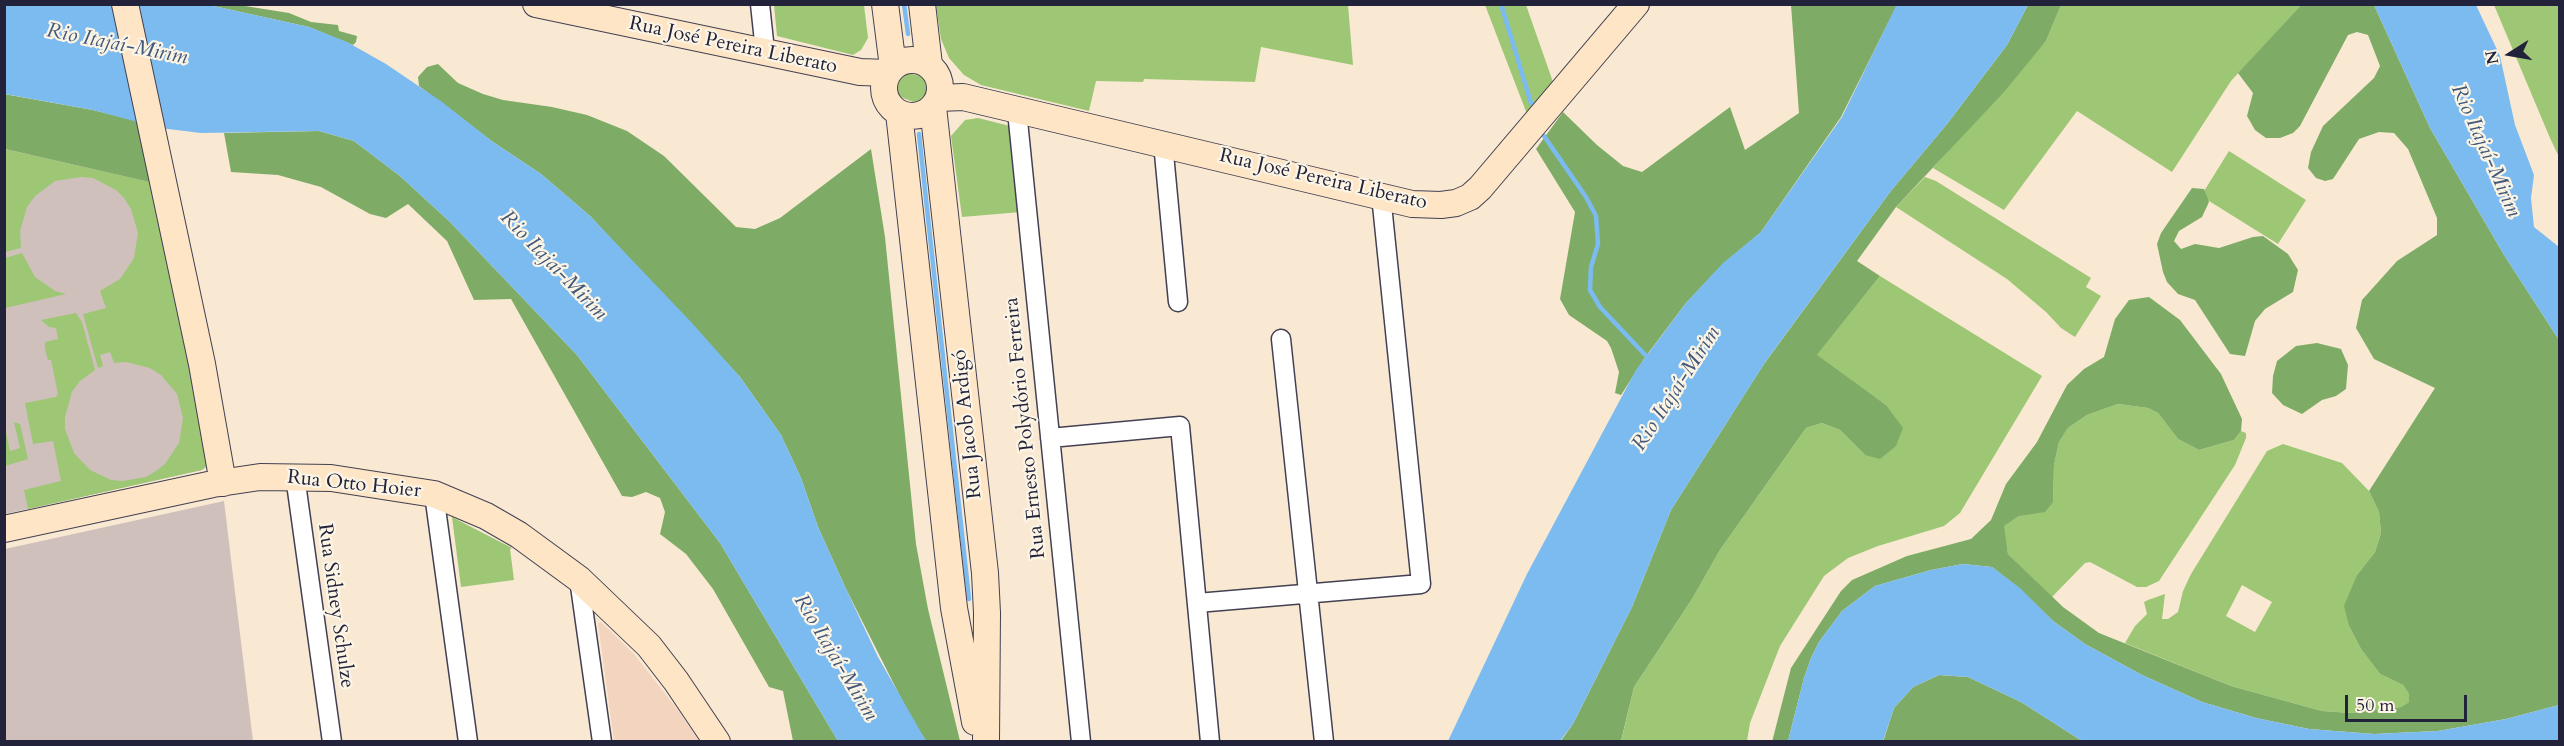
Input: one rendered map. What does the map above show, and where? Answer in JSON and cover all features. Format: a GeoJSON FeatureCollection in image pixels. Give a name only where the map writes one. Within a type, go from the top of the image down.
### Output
{"type":"FeatureCollection","features":[{"type":"Feature","properties":{"kind":"main road"},"geometry":{"type":"LineString","coordinates":[[126,4],[202,364],[223,483]]}},
{"type":"Feature","properties":{"kind":"main road","name":"Rua José Pereira Liberato"},"geometry":{"type":"LineString","coordinates":[[536,4],[615,13],[765,51],[860,72],[891,86]]}},
{"type":"Feature","properties":{"kind":"main road","name":"Rua Jacob Ardigó"},"geometry":{"type":"LineString","coordinates":[[885,4],[891,86],[954,608],[979,741]]}},
{"type":"Feature","properties":{"kind":"main road","name":"Rua Jacob Ardigó"},"geometry":{"type":"LineString","coordinates":[[922,4],[941,89],[985,573],[986,741]]}},
{"type":"Feature","properties":{"kind":"main road","name":"Rua José Pereira Liberato"},"geometry":{"type":"LineString","coordinates":[[941,89],[1017,111],[1163,143],[1412,204],[1428,206],[1456,203],[1470,197],[1488,180],[1636,4]]}},
{"type":"Feature","properties":{"kind":"main road"},"geometry":{"type":"LineString","coordinates":[[907,60],[922,61],[941,89],[927,112],[913,116],[891,86],[907,60]]}},
{"type":"Feature","properties":{"kind":"main road","name":"Rua Otto Hoier"},"geometry":{"type":"LineString","coordinates":[[4,529],[260,477],[295,476],[375,484],[434,494],[494,520],[519,535],[579,579],[649,645],[717,741]]}},
{"type":"Feature","properties":{"kind":"street"},"geometry":{"type":"LineString","coordinates":[[760,4],[765,51]]}},
{"type":"Feature","properties":{"kind":"street","name":"Rua Ernesto Polydório Ferreira"},"geometry":{"type":"LineString","coordinates":[[1017,111],[1081,741]]}},
{"type":"Feature","properties":{"kind":"street"},"geometry":{"type":"LineString","coordinates":[[1163,143],[1179,302]]}},
{"type":"Feature","properties":{"kind":"street"},"geometry":{"type":"LineString","coordinates":[[1197,603],[1421,584],[1381,195]]}},
{"type":"Feature","properties":{"kind":"street"},"geometry":{"type":"LineString","coordinates":[[1281,339],[1324,741]]}},
{"type":"Feature","properties":{"kind":"street"},"geometry":{"type":"LineString","coordinates":[[1050,438],[1180,426],[1210,741]]}},
{"type":"Feature","properties":{"kind":"street","name":"Rua Sidney Schulze"},"geometry":{"type":"LineString","coordinates":[[295,476],[332,741]]}},
{"type":"Feature","properties":{"kind":"street"},"geometry":{"type":"LineString","coordinates":[[434,494],[468,741]]}},
{"type":"Feature","properties":{"kind":"street"},"geometry":{"type":"LineString","coordinates":[[579,579],[602,741]]}},
{"type":"Feature","properties":{"kind":"shaded area"},"geometry":{"type":"Polygon","coordinates":[[[5,149],[154,183],[202,470],[5,514],[5,149]]]}},
{"type":"Feature","properties":{"kind":"shaded area"},"geometry":{"type":"Polygon","coordinates":[[[224,501],[253,741],[5,741],[5,549],[224,501]]]}},
{"type":"Feature","properties":{"kind":"shaded area"},"geometry":{"type":"Polygon","coordinates":[[[601,622],[634,654],[699,741],[614,741],[598,623],[601,622]]]}},
{"type":"Feature","properties":{"kind":"green space"},"geometry":{"type":"Polygon","coordinates":[[[209,5],[239,5],[289,13],[311,22],[338,25],[339,31],[357,36],[356,42],[353,45],[309,27],[209,5]]]}},
{"type":"Feature","properties":{"kind":"green space"},"geometry":{"type":"Polygon","coordinates":[[[774,5],[864,5],[868,38],[861,50],[853,55],[777,36],[774,5]]]}},
{"type":"Feature","properties":{"kind":"green space"},"geometry":{"type":"Polygon","coordinates":[[[936,5],[1348,5],[1353,65],[1261,47],[1255,82],[1144,79],[1143,82],[1096,81],[1089,111],[981,85],[964,75],[949,58],[941,39],[936,5]]]}},
{"type":"Feature","properties":{"kind":"green space"},"geometry":{"type":"Polygon","coordinates":[[[1485,5],[1526,5],[1553,82],[1527,114],[1485,5]]]}},
{"type":"Feature","properties":{"kind":"green space"},"geometry":{"type":"Polygon","coordinates":[[[1791,5],[1897,5],[1841,117],[1761,232],[1723,264],[1686,303],[1646,356],[1621,395],[1615,393],[1619,372],[1607,341],[1569,315],[1560,299],[1575,212],[1536,149],[1563,112],[1623,166],[1642,172],[1730,107],[1745,150],[1799,113],[1791,5]]]}},
{"type":"Feature","properties":{"kind":"green space"},"geometry":{"type":"Polygon","coordinates":[[[2028,5],[2061,5],[2046,41],[2004,92],[1896,207],[1857,261],[1880,276],[1817,355],[1886,405],[1903,428],[1896,446],[1880,459],[1865,455],[1840,430],[1822,423],[1806,428],[1720,550],[1692,599],[1634,687],[1621,741],[1560,742],[1573,724],[1632,607],[1671,510],[1764,364],[1890,192],[1947,124],[2007,45],[2028,5]]]}},
{"type":"Feature","properties":{"kind":"green space"},"geometry":{"type":"Polygon","coordinates":[[[2061,5],[2301,5],[2231,81],[2172,172],[2077,111],[2004,210],[1933,168],[2046,41],[2061,5]]]}},
{"type":"Feature","properties":{"kind":"green space"},"geometry":{"type":"Polygon","coordinates":[[[2301,5],[2374,5],[2430,128],[2504,255],[2559,340],[2559,705],[2506,719],[2438,731],[2374,734],[2309,729],[2256,718],[2202,702],[2142,675],[2085,644],[2053,621],[2020,589],[1992,567],[1963,564],[1931,570],[1875,586],[1842,611],[1819,642],[1811,658],[1788,741],[1772,742],[1791,668],[1841,591],[1852,580],[1907,556],[1971,539],[1991,520],[2006,484],[2037,442],[2067,385],[2084,369],[2104,357],[2115,319],[2129,300],[2149,297],[2180,320],[2221,374],[2242,419],[2241,431],[2234,440],[2199,450],[2178,439],[2158,413],[2148,408],[2118,404],[2087,415],[2068,428],[2059,442],[2054,465],[2053,502],[2045,512],[2019,516],[2004,526],[2008,554],[2063,607],[2099,633],[2231,686],[2322,711],[2351,713],[2401,707],[2409,702],[2409,694],[2403,685],[2380,674],[2361,649],[2349,626],[2344,606],[2357,575],[2375,552],[2381,533],[2379,512],[2369,491],[2435,388],[2374,359],[2356,328],[2362,300],[2397,261],[2437,235],[2437,218],[2408,149],[2394,133],[2379,132],[2359,139],[2333,179],[2325,181],[2316,178],[2308,168],[2311,152],[2323,126],[2374,78],[2380,66],[2368,35],[2357,32],[2348,35],[2300,126],[2293,133],[2280,138],[2266,138],[2255,130],[2247,116],[2253,93],[2238,73],[2301,5]]]}},
{"type":"Feature","properties":{"kind":"green space"},"geometry":{"type":"Polygon","coordinates":[[[2494,5],[2559,5],[2559,157],[2550,138],[2494,5]]]}},
{"type":"Feature","properties":{"kind":"green space"},"geometry":{"type":"Polygon","coordinates":[[[438,64],[458,83],[483,94],[503,100],[587,115],[627,131],[664,156],[736,227],[755,229],[780,218],[871,149],[885,237],[916,544],[928,609],[960,741],[926,741],[910,716],[846,589],[781,435],[740,377],[590,216],[541,174],[493,142],[419,86],[418,77],[427,67],[438,64]]]}},
{"type":"Feature","properties":{"kind":"green space"},"geometry":{"type":"Polygon","coordinates":[[[902,72],[933,79],[936,88],[925,106],[889,93],[889,80],[902,72]]]}},
{"type":"Feature","properties":{"kind":"green space"},"geometry":{"type":"Polygon","coordinates":[[[4,94],[93,110],[141,122],[154,183],[5,149],[4,94]]]}},
{"type":"Feature","properties":{"kind":"green space"},"geometry":{"type":"Polygon","coordinates":[[[978,118],[1010,126],[1021,212],[962,217],[951,136],[965,120],[978,118]]]}},
{"type":"Feature","properties":{"kind":"green space"},"geometry":{"type":"Polygon","coordinates":[[[319,131],[354,141],[400,176],[450,222],[577,355],[720,543],[838,741],[793,741],[783,691],[769,687],[713,589],[686,554],[660,534],[665,512],[660,498],[646,492],[632,497],[622,496],[511,299],[474,300],[447,241],[408,204],[386,218],[370,214],[321,187],[278,175],[231,172],[224,133],[319,131]]]}},
{"type":"Feature","properties":{"kind":"green space"},"geometry":{"type":"Polygon","coordinates":[[[4,149],[154,183],[210,464],[202,470],[28,509],[24,490],[61,481],[53,441],[33,444],[25,403],[56,397],[58,394],[51,360],[48,360],[45,349],[45,342],[58,339],[56,328],[49,327],[41,320],[76,313],[82,322],[95,370],[80,381],[72,392],[65,417],[65,429],[74,453],[90,470],[111,480],[123,481],[146,477],[165,464],[179,443],[183,418],[177,394],[161,375],[150,368],[126,362],[114,363],[110,352],[100,355],[103,366],[98,368],[83,314],[106,308],[100,291],[120,279],[134,258],[138,233],[131,209],[124,198],[116,190],[93,178],[81,177],[55,181],[35,196],[27,207],[20,231],[21,248],[5,252],[4,149]]]}},
{"type":"Feature","properties":{"kind":"green space"},"geometry":{"type":"Polygon","coordinates":[[[2229,151],[2306,200],[2278,244],[2201,196],[2229,151]]]}},
{"type":"Feature","properties":{"kind":"green space"},"geometry":{"type":"Polygon","coordinates":[[[1925,177],[1936,181],[2091,278],[2086,287],[2101,296],[2075,337],[2061,328],[2007,279],[1896,207],[1925,177]]]}},
{"type":"Feature","properties":{"kind":"green space"},"geometry":{"type":"Polygon","coordinates":[[[2192,188],[2204,189],[2209,202],[2202,217],[2179,231],[2174,241],[2181,249],[2195,244],[2219,248],[2263,236],[2288,254],[2298,270],[2293,292],[2265,309],[2255,321],[2245,356],[2230,354],[2195,300],[2178,294],[2167,282],[2163,272],[2157,244],[2161,233],[2192,188]]]}},
{"type":"Feature","properties":{"kind":"green space"},"geometry":{"type":"Polygon","coordinates":[[[22,253],[35,277],[55,291],[66,294],[5,308],[5,258],[22,253]]]}},
{"type":"Feature","properties":{"kind":"green space"},"geometry":{"type":"Polygon","coordinates":[[[1880,276],[2042,376],[1960,513],[1944,526],[1878,546],[1848,558],[1824,576],[1780,646],[1750,723],[1747,741],[1621,742],[1634,687],[1692,599],[1720,550],[1806,428],[1822,423],[1840,430],[1865,455],[1886,405],[1816,356],[1880,276]]]}},
{"type":"Feature","properties":{"kind":"green space"},"geometry":{"type":"Polygon","coordinates":[[[2317,343],[2341,349],[2348,365],[2346,389],[2336,396],[2322,400],[2302,414],[2283,405],[2272,393],[2273,376],[2277,361],[2296,346],[2317,343]]]}},
{"type":"Feature","properties":{"kind":"green space"},"geometry":{"type":"Polygon","coordinates":[[[2118,404],[2148,408],[2158,413],[2178,439],[2199,450],[2234,440],[2241,431],[2246,433],[2246,438],[2235,465],[2159,581],[2146,587],[2137,587],[2090,562],[2085,563],[2052,597],[2008,554],[2003,526],[2019,516],[2053,502],[2054,465],[2059,442],[2068,428],[2087,415],[2118,404]]]}},
{"type":"Feature","properties":{"kind":"green space"},"geometry":{"type":"Polygon","coordinates":[[[14,422],[20,424],[28,459],[5,466],[5,428],[10,451],[20,448],[14,422]]]}},
{"type":"Feature","properties":{"kind":"green space"},"geometry":{"type":"Polygon","coordinates":[[[2283,444],[2342,463],[2369,491],[2379,512],[2381,533],[2375,552],[2357,575],[2349,626],[2361,649],[2380,674],[2403,685],[2409,694],[2409,702],[2401,707],[2351,713],[2322,711],[2231,686],[2125,643],[2135,626],[2147,614],[2144,602],[2165,594],[2162,619],[2168,619],[2178,612],[2183,591],[2191,574],[2267,451],[2283,444]],[[2242,585],[2226,616],[2255,632],[2272,602],[2242,585]]]}},
{"type":"Feature","properties":{"kind":"green space"},"geometry":{"type":"Polygon","coordinates":[[[452,517],[512,548],[510,549],[514,580],[461,587],[452,517]]]}},
{"type":"Feature","properties":{"kind":"green space"},"geometry":{"type":"Polygon","coordinates":[[[1939,675],[1968,677],[2021,702],[2082,741],[1883,742],[1894,708],[1913,687],[1939,675]]]}},
{"type":"Feature","properties":{"kind":"water","name":"Rio Itajaí-Mirim"},"geometry":{"type":"Polygon","coordinates":[[[1897,4],[2028,5],[2007,45],[1947,124],[1890,192],[1766,361],[1671,510],[1632,607],[1573,724],[1560,741],[1448,741],[1527,574],[1636,370],[1686,303],[1723,263],[1761,232],[1842,117],[1897,4]]]}},
{"type":"Feature","properties":{"kind":"water","name":"Rio Itajaí-Mirim"},"geometry":{"type":"Polygon","coordinates":[[[4,5],[209,5],[309,27],[347,42],[386,64],[541,174],[590,216],[691,322],[740,377],[781,435],[801,478],[818,527],[878,657],[926,741],[838,741],[720,543],[577,355],[450,222],[400,176],[354,141],[319,131],[201,133],[160,128],[93,110],[5,94],[4,5]]]}},
{"type":"Feature","properties":{"kind":"water","name":"Rio Itajaí-Mirim"},"geometry":{"type":"Polygon","coordinates":[[[2374,5],[2476,5],[2500,56],[2515,125],[2534,175],[2531,198],[2534,227],[2559,247],[2559,340],[2504,255],[2430,128],[2374,5]]]}},
{"type":"Feature","properties":{"kind":"water"},"geometry":{"type":"Polygon","coordinates":[[[1963,564],[1992,567],[2020,588],[2053,621],[2085,644],[2142,675],[2202,702],[2256,718],[2309,729],[2374,734],[2438,731],[2506,719],[2559,705],[2559,741],[2082,741],[2021,702],[1968,677],[1939,675],[1913,687],[1894,708],[1883,741],[1788,741],[1811,658],[1819,642],[1842,611],[1875,586],[1931,570],[1963,564]]]}},
{"type":"Feature","properties":{"kind":"waterway"},"geometry":{"type":"LineString","coordinates":[[904,4],[908,34]]}},
{"type":"Feature","properties":{"kind":"waterway"},"geometry":{"type":"LineString","coordinates":[[1501,4],[1531,103]]}},
{"type":"Feature","properties":{"kind":"waterway"},"geometry":{"type":"LineString","coordinates":[[919,134],[969,599]]}},
{"type":"Feature","properties":{"kind":"waterway"},"geometry":{"type":"LineString","coordinates":[[1544,136],[1586,197],[1596,216],[1598,244],[1591,267],[1590,290],[1600,307],[1649,359]]}}]}
